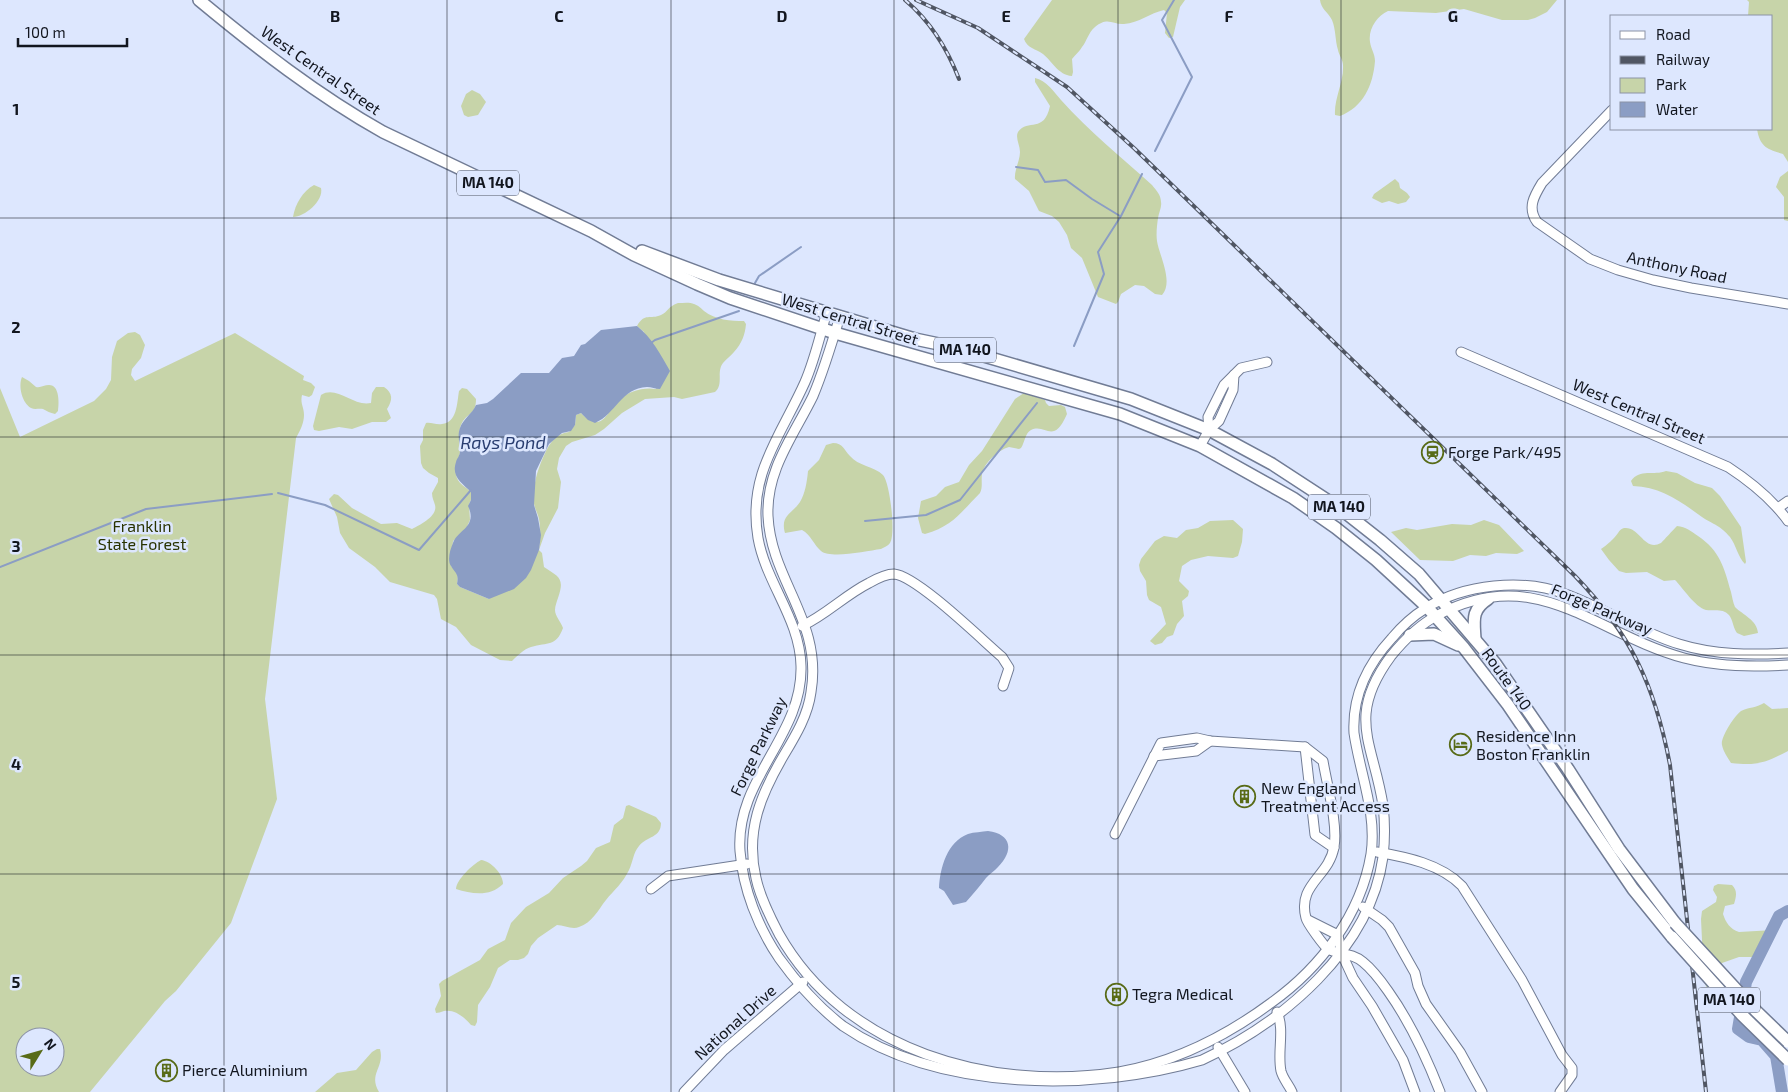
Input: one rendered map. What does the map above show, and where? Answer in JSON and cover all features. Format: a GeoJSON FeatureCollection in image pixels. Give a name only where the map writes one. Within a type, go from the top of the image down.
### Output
{"type":"FeatureCollection","features":[{"type":"Feature","properties":{"kind":"main road","name":"West Central Street"},"geometry":{"type":"LineString","coordinates":[[199,0],[265,52],[350,114],[383,132],[594,233],[634,255],[697,284],[730,298],[835,333],[1120,414],[1200,446]]}},
{"type":"Feature","properties":{"kind":"main road","name":"West Central Street"},"geometry":{"type":"LineString","coordinates":[[594,233],[711,277],[915,338],[1050,374],[1131,399],[1209,430]]}},
{"type":"Feature","properties":{"kind":"main road","name":"Route 140"},"geometry":{"type":"LineString","coordinates":[[1209,430],[1272,464],[1338,507],[1418,574],[1475,639],[1519,696],[1619,849],[1675,923],[1756,1011],[1788,1042]]}},
{"type":"Feature","properties":{"kind":"main road","name":"Route 140"},"geometry":{"type":"LineString","coordinates":[[1200,446],[1270,484],[1314,512],[1368,553],[1436,616],[1464,648],[1508,705],[1633,889],[1672,937],[1742,1014],[1788,1060]]}},
{"type":"Feature","properties":{"kind":"main road"},"geometry":{"type":"LineString","coordinates":[[1475,639],[1476,612],[1479,605],[1488,599]]}},
{"type":"Feature","properties":{"kind":"main road"},"geometry":{"type":"LineString","coordinates":[[1410,635],[1434,634],[1464,648]]}},
{"type":"Feature","properties":{"kind":"street","name":"Anthony Road"},"geometry":{"type":"LineString","coordinates":[[1610,112],[1542,183],[1533,197],[1533,217],[1537,222],[1590,259],[1618,270],[1690,288],[1788,304]]}},
{"type":"Feature","properties":{"kind":"street","name":"Forge Parkway"},"geometry":{"type":"LineString","coordinates":[[827,312],[808,376],[765,461],[758,485],[756,513],[758,540],[766,566],[795,629],[801,664],[800,689],[797,703],[787,726],[754,784],[744,809],[740,836],[746,888],[767,940],[800,985],[845,1027],[891,1055],[942,1075],[1014,1089]]}},
{"type":"Feature","properties":{"kind":"street","name":"Forge Parkway"},"geometry":{"type":"LineString","coordinates":[[840,316],[812,396],[782,453],[769,491],[768,518],[772,544],[805,624],[811,642],[814,668],[811,696],[803,721],[770,779],[759,804],[753,830],[753,863],[756,880],[771,919],[790,953],[809,977],[831,1000],[866,1027],[913,1052],[951,1065],[989,1073],[1050,1078],[1082,1077],[1120,1072],[1158,1062],[1215,1040],[1243,1024],[1306,975],[1328,949],[1353,912],[1366,876],[1372,851],[1372,823],[1354,733],[1355,707],[1363,681],[1376,657],[1402,627],[1427,607],[1441,600],[1465,592],[1494,586],[1514,585],[1540,588],[1566,594],[1654,636],[1680,645],[1745,655],[1788,653]]}},
{"type":"Feature","properties":{"kind":"street","name":"West Central Street"},"geometry":{"type":"LineString","coordinates":[[1461,352],[1728,467],[1760,490],[1788,521]]}},
{"type":"Feature","properties":{"kind":"street"},"geometry":{"type":"LineString","coordinates":[[1200,446],[1209,430],[1208,417],[1224,385],[1241,368],[1267,362]]}},
{"type":"Feature","properties":{"kind":"street"},"geometry":{"type":"LineString","coordinates":[[1778,508],[1788,501]]}},
{"type":"Feature","properties":{"kind":"street"},"geometry":{"type":"LineString","coordinates":[[795,629],[868,583],[894,574],[902,576],[919,586],[1002,657],[1009,668],[1003,686]]}},
{"type":"Feature","properties":{"kind":"street","name":"Forge Parkway"},"geometry":{"type":"LineString","coordinates":[[1090,1088],[1151,1077],[1177,1070],[1219,1051],[1278,1014],[1312,985],[1341,952],[1367,909],[1377,884],[1383,853],[1383,804],[1367,740],[1366,713],[1371,694],[1379,676],[1393,654],[1410,635],[1436,616],[1488,599],[1518,597],[1544,600],[1570,608],[1660,650],[1686,659],[1738,666],[1788,665]]}},
{"type":"Feature","properties":{"kind":"street"},"geometry":{"type":"LineString","coordinates":[[1115,834],[1161,743],[1198,738],[1210,741],[1305,747],[1323,761],[1334,828],[1334,848],[1329,863],[1306,895],[1303,903],[1306,918],[1328,949],[1352,955],[1364,962],[1378,977],[1398,1005],[1418,1039],[1440,1092]]}},
{"type":"Feature","properties":{"kind":"street"},"geometry":{"type":"LineString","coordinates":[[1154,756],[1196,751],[1210,741]]}},
{"type":"Feature","properties":{"kind":"street"},"geometry":{"type":"LineString","coordinates":[[1305,747],[1315,835],[1334,848]]}},
{"type":"Feature","properties":{"kind":"street"},"geometry":{"type":"LineString","coordinates":[[1372,851],[1412,859],[1455,878],[1462,886],[1517,972],[1562,1055],[1572,1068],[1572,1075],[1560,1092]]}},
{"type":"Feature","properties":{"kind":"street"},"geometry":{"type":"LineString","coordinates":[[651,889],[668,876],[753,863]]}},
{"type":"Feature","properties":{"kind":"street"},"geometry":{"type":"LineString","coordinates":[[1356,903],[1367,909],[1389,927],[1415,973],[1418,986],[1426,1004],[1460,1052],[1482,1092]]}},
{"type":"Feature","properties":{"kind":"street"},"geometry":{"type":"LineString","coordinates":[[1306,918],[1338,935],[1341,952],[1353,978],[1404,1060],[1415,1092]]}},
{"type":"Feature","properties":{"kind":"street","name":"National Drive"},"geometry":{"type":"LineString","coordinates":[[684,1092],[724,1050],[809,977]]}},
{"type":"Feature","properties":{"kind":"street"},"geometry":{"type":"LineString","coordinates":[[1271,1003],[1278,1014],[1281,1037],[1280,1069],[1292,1092]]}},
{"type":"Feature","properties":{"kind":"street"},"geometry":{"type":"LineString","coordinates":[[1215,1040],[1219,1051],[1245,1092]]}},
{"type":"Feature","properties":{"kind":"street"},"geometry":{"type":"LineString","coordinates":[[1050,1078],[1050,1090]]}},
{"type":"Feature","properties":{"kind":"green space"},"geometry":{"type":"Polygon","coordinates":[[[1052,0],[1185,0],[1180,7],[1173,37],[1169,38],[1165,33],[1167,13],[1164,10],[1129,23],[1120,24],[1107,21],[1100,24],[1089,34],[1081,49],[1072,59],[1072,76],[1059,70],[1043,54],[1027,44],[1024,39],[1052,0]]]}},
{"type":"Feature","properties":{"kind":"green space"},"geometry":{"type":"Polygon","coordinates":[[[1320,0],[1557,0],[1547,12],[1528,20],[1502,20],[1464,9],[1436,13],[1388,11],[1384,13],[1370,32],[1370,42],[1375,61],[1369,87],[1355,107],[1340,116],[1335,115],[1335,109],[1342,78],[1343,63],[1337,46],[1332,20],[1320,0]]]}},
{"type":"Feature","properties":{"kind":"green space"},"geometry":{"type":"Polygon","coordinates":[[[1747,0],[1788,0],[1788,162],[1783,154],[1773,151],[1762,144],[1758,135],[1757,130],[1773,130],[1773,15],[1748,15],[1749,2],[1747,0]]]}},
{"type":"Feature","properties":{"kind":"green space"},"geometry":{"type":"Polygon","coordinates":[[[1035,78],[1043,81],[1050,87],[1105,144],[1152,185],[1158,193],[1161,204],[1157,238],[1167,283],[1162,295],[1155,294],[1144,286],[1135,285],[1121,294],[1116,304],[1098,297],[1082,258],[1071,248],[1067,235],[1059,222],[1052,216],[1039,211],[1029,191],[1015,179],[1020,152],[1018,132],[1026,126],[1040,123],[1044,120],[1050,106],[1035,82],[1035,78]]]}},
{"type":"Feature","properties":{"kind":"green space"},"geometry":{"type":"Polygon","coordinates":[[[472,90],[480,94],[486,102],[478,115],[468,117],[464,115],[461,106],[466,94],[472,90]]]}},
{"type":"Feature","properties":{"kind":"green space"},"geometry":{"type":"Polygon","coordinates":[[[1788,171],[1788,221],[1784,220],[1784,197],[1776,187],[1780,177],[1788,171]]]}},
{"type":"Feature","properties":{"kind":"green space"},"geometry":{"type":"Polygon","coordinates":[[[1395,179],[1399,183],[1400,188],[1410,197],[1406,202],[1398,204],[1389,201],[1382,203],[1372,198],[1374,194],[1395,179]]]}},
{"type":"Feature","properties":{"kind":"green space"},"geometry":{"type":"Polygon","coordinates":[[[314,185],[321,188],[321,193],[316,203],[307,211],[293,217],[300,198],[314,185]]]}},
{"type":"Feature","properties":{"kind":"green space"},"geometry":{"type":"Polygon","coordinates":[[[678,303],[692,303],[708,314],[718,318],[744,321],[746,324],[743,339],[721,367],[719,385],[715,392],[682,399],[674,397],[645,399],[622,413],[595,435],[572,442],[566,446],[559,458],[557,469],[561,482],[558,508],[545,533],[539,550],[540,527],[539,517],[534,504],[534,490],[538,470],[550,444],[558,436],[569,432],[575,425],[576,415],[581,413],[594,422],[599,422],[627,394],[641,389],[656,389],[644,332],[637,326],[640,322],[645,318],[661,315],[678,303]]]}},
{"type":"Feature","properties":{"kind":"green space","name":"Franklin State Forest"},"geometry":{"type":"Polygon","coordinates":[[[135,332],[140,335],[145,345],[141,358],[132,369],[131,375],[135,381],[235,333],[304,376],[303,380],[315,387],[312,395],[309,397],[302,395],[301,401],[304,418],[296,438],[265,699],[277,799],[231,923],[90,1092],[0,1092],[0,388],[20,437],[94,401],[106,389],[111,380],[112,357],[117,341],[128,333],[135,332]]]}},
{"type":"Feature","properties":{"kind":"green space"},"geometry":{"type":"Polygon","coordinates":[[[22,377],[36,387],[49,385],[55,388],[59,404],[58,411],[55,414],[43,409],[32,409],[28,406],[20,385],[22,377]]]}},
{"type":"Feature","properties":{"kind":"green space"},"geometry":{"type":"Polygon","coordinates":[[[376,387],[384,387],[390,394],[391,400],[387,409],[391,418],[386,422],[372,422],[352,429],[339,427],[319,431],[314,430],[313,426],[321,395],[333,393],[358,402],[371,403],[372,393],[376,387]]]}},
{"type":"Feature","properties":{"kind":"green space"},"geometry":{"type":"Polygon","coordinates":[[[462,388],[467,389],[476,399],[476,404],[474,410],[463,421],[459,436],[460,452],[456,468],[457,478],[471,492],[471,500],[469,504],[470,520],[465,531],[453,541],[451,566],[457,574],[457,584],[489,599],[539,550],[542,553],[544,567],[557,576],[561,582],[555,610],[563,628],[557,638],[551,643],[528,648],[512,661],[500,660],[471,645],[456,627],[441,619],[437,599],[434,595],[390,582],[375,567],[349,548],[340,533],[337,517],[329,499],[334,494],[338,495],[352,508],[381,524],[397,523],[412,529],[428,520],[435,509],[432,493],[438,478],[423,468],[421,463],[420,446],[423,440],[423,430],[426,423],[442,424],[451,420],[457,406],[459,391],[462,388]]]}},
{"type":"Feature","properties":{"kind":"green space"},"geometry":{"type":"Polygon","coordinates":[[[1024,393],[1045,400],[1049,406],[1061,405],[1065,407],[1067,414],[1062,424],[1053,431],[1031,430],[1027,433],[1021,448],[1009,447],[996,454],[983,470],[980,493],[949,523],[935,531],[922,533],[918,518],[921,501],[936,496],[945,487],[959,482],[969,465],[982,451],[1015,399],[1024,393]]]}},
{"type":"Feature","properties":{"kind":"green space"},"geometry":{"type":"Polygon","coordinates":[[[833,443],[841,446],[857,462],[879,472],[886,480],[890,498],[892,538],[887,546],[881,549],[850,554],[826,553],[821,551],[802,530],[785,533],[785,518],[802,499],[806,488],[808,471],[819,460],[826,445],[833,443]]]}},
{"type":"Feature","properties":{"kind":"green space"},"geometry":{"type":"Polygon","coordinates":[[[1666,471],[1677,473],[1695,483],[1712,488],[1720,496],[1741,527],[1745,564],[1730,537],[1720,528],[1670,496],[1652,489],[1633,486],[1631,481],[1643,473],[1666,471]]]}},
{"type":"Feature","properties":{"kind":"green space"},"geometry":{"type":"Polygon","coordinates":[[[1233,520],[1243,529],[1238,556],[1233,558],[1208,556],[1191,560],[1182,566],[1179,581],[1189,591],[1188,596],[1182,601],[1184,616],[1177,624],[1173,635],[1167,637],[1162,643],[1155,645],[1150,641],[1166,624],[1161,607],[1149,600],[1147,595],[1146,581],[1139,565],[1141,559],[1155,541],[1164,536],[1177,538],[1186,530],[1198,528],[1210,521],[1233,520]]]}},
{"type":"Feature","properties":{"kind":"green space"},"geometry":{"type":"Polygon","coordinates":[[[1484,520],[1499,525],[1524,551],[1517,554],[1470,555],[1453,561],[1420,560],[1391,532],[1406,528],[1417,530],[1452,524],[1471,525],[1484,520]]]}},
{"type":"Feature","properties":{"kind":"green space"},"geometry":{"type":"Polygon","coordinates":[[[1677,526],[1686,528],[1695,534],[1716,554],[1726,575],[1735,607],[1752,621],[1758,633],[1744,636],[1737,633],[1727,613],[1702,608],[1693,601],[1675,580],[1664,581],[1647,572],[1626,573],[1619,571],[1601,549],[1624,528],[1629,528],[1646,542],[1655,545],[1661,543],[1677,526]]]}},
{"type":"Feature","properties":{"kind":"green space"},"geometry":{"type":"Polygon","coordinates":[[[1764,703],[1772,709],[1788,708],[1788,751],[1761,763],[1731,763],[1722,745],[1726,732],[1738,713],[1764,703]]]}},
{"type":"Feature","properties":{"kind":"green space"},"geometry":{"type":"Polygon","coordinates":[[[629,805],[656,817],[661,823],[659,832],[639,846],[624,879],[591,919],[584,925],[576,928],[557,925],[538,938],[524,958],[510,960],[498,968],[490,987],[478,1005],[475,1026],[471,1025],[456,1012],[444,1011],[436,1013],[435,1009],[441,996],[439,984],[480,960],[488,949],[505,940],[511,923],[526,907],[549,893],[563,878],[587,861],[596,848],[610,842],[614,825],[623,818],[626,806],[629,805]]]}},
{"type":"Feature","properties":{"kind":"green space"},"geometry":{"type":"Polygon","coordinates":[[[481,860],[489,863],[496,869],[501,876],[503,884],[487,893],[474,893],[456,889],[459,881],[481,860]]]}},
{"type":"Feature","properties":{"kind":"green space"},"geometry":{"type":"Polygon","coordinates":[[[1718,884],[1732,885],[1736,892],[1734,904],[1725,906],[1723,914],[1731,927],[1739,932],[1774,930],[1766,946],[1757,957],[1739,957],[1722,963],[1718,986],[1711,990],[1707,988],[1704,982],[1701,919],[1702,911],[1716,902],[1717,897],[1713,890],[1714,886],[1718,884]]]}},
{"type":"Feature","properties":{"kind":"green space"},"geometry":{"type":"Polygon","coordinates":[[[377,1049],[380,1049],[381,1056],[375,1080],[379,1092],[315,1092],[337,1073],[356,1070],[377,1049]]]}},
{"type":"Feature","properties":{"kind":"water","name":"Rays Pond"},"geometry":{"type":"Polygon","coordinates":[[[637,326],[652,341],[670,371],[660,389],[638,388],[625,396],[608,414],[595,423],[588,420],[581,413],[576,415],[575,425],[571,431],[562,433],[549,444],[536,471],[534,505],[541,535],[539,550],[526,578],[514,589],[489,599],[460,587],[457,584],[457,576],[450,564],[449,558],[455,539],[469,524],[470,519],[468,506],[471,500],[471,492],[458,479],[455,472],[456,462],[460,453],[459,431],[463,422],[476,405],[487,403],[493,399],[521,373],[549,373],[562,358],[574,356],[581,345],[585,344],[601,330],[637,326]]]}},
{"type":"Feature","properties":{"kind":"water"},"geometry":{"type":"Polygon","coordinates":[[[988,831],[1006,839],[1008,844],[1007,855],[966,902],[953,905],[944,891],[939,888],[946,856],[961,838],[970,833],[988,831]]]}},
{"type":"Feature","properties":{"kind":"waterway"},"geometry":{"type":"LineString","coordinates":[[1155,151],[1192,77],[1162,20],[1174,0]]}},
{"type":"Feature","properties":{"kind":"waterway"},"geometry":{"type":"LineString","coordinates":[[1016,167],[1038,170],[1045,182],[1066,180],[1120,216]]}},
{"type":"Feature","properties":{"kind":"waterway"},"geometry":{"type":"LineString","coordinates":[[1074,346],[1104,274],[1098,252],[1121,216],[1142,174]]}},
{"type":"Feature","properties":{"kind":"waterway"},"geometry":{"type":"LineString","coordinates":[[755,283],[759,276],[801,247]]}},
{"type":"Feature","properties":{"kind":"waterway"},"geometry":{"type":"LineString","coordinates":[[651,343],[739,311]]}},
{"type":"Feature","properties":{"kind":"waterway"},"geometry":{"type":"LineString","coordinates":[[865,521],[926,515],[960,500],[1037,403]]}},
{"type":"Feature","properties":{"kind":"waterway"},"geometry":{"type":"LineString","coordinates":[[278,493],[325,505],[419,550],[471,490]]}},
{"type":"Feature","properties":{"kind":"waterway"},"geometry":{"type":"LineString","coordinates":[[0,567],[146,509],[272,494]]}},
{"type":"Feature","properties":{"kind":"waterway"},"geometry":{"type":"LineString","coordinates":[[1782,1092],[1776,1056],[1762,1040],[1749,1037],[1738,1029],[1746,982],[1779,916],[1788,911]]}},
{"type":"Feature","properties":{"kind":"railway"},"geometry":{"type":"LineString","coordinates":[[905,0],[937,36],[959,79]]}},
{"type":"Feature","properties":{"kind":"railway"},"geometry":{"type":"LineString","coordinates":[[916,0],[978,28],[1067,87],[1135,149],[1575,576],[1611,619],[1626,640],[1648,686],[1657,710],[1670,765],[1706,1092]]}},
{"type":"Feature","properties":{"kind":"place","name":"Forge Park/495"},"geometry":{"type":"Point","coordinates":[1432,452]}},
{"type":"Feature","properties":{"kind":"place","name":"Residence Inn Boston Franklin"},"geometry":{"type":"Point","coordinates":[1460,745]}},
{"type":"Feature","properties":{"kind":"place","name":"New England Treatment Access"},"geometry":{"type":"Point","coordinates":[1245,797]}},
{"type":"Feature","properties":{"kind":"place","name":"Tegra Medical"},"geometry":{"type":"Point","coordinates":[1116,994]}},
{"type":"Feature","properties":{"kind":"place","name":"Pierce Aluminium"},"geometry":{"type":"Point","coordinates":[166,1070]}}]}
